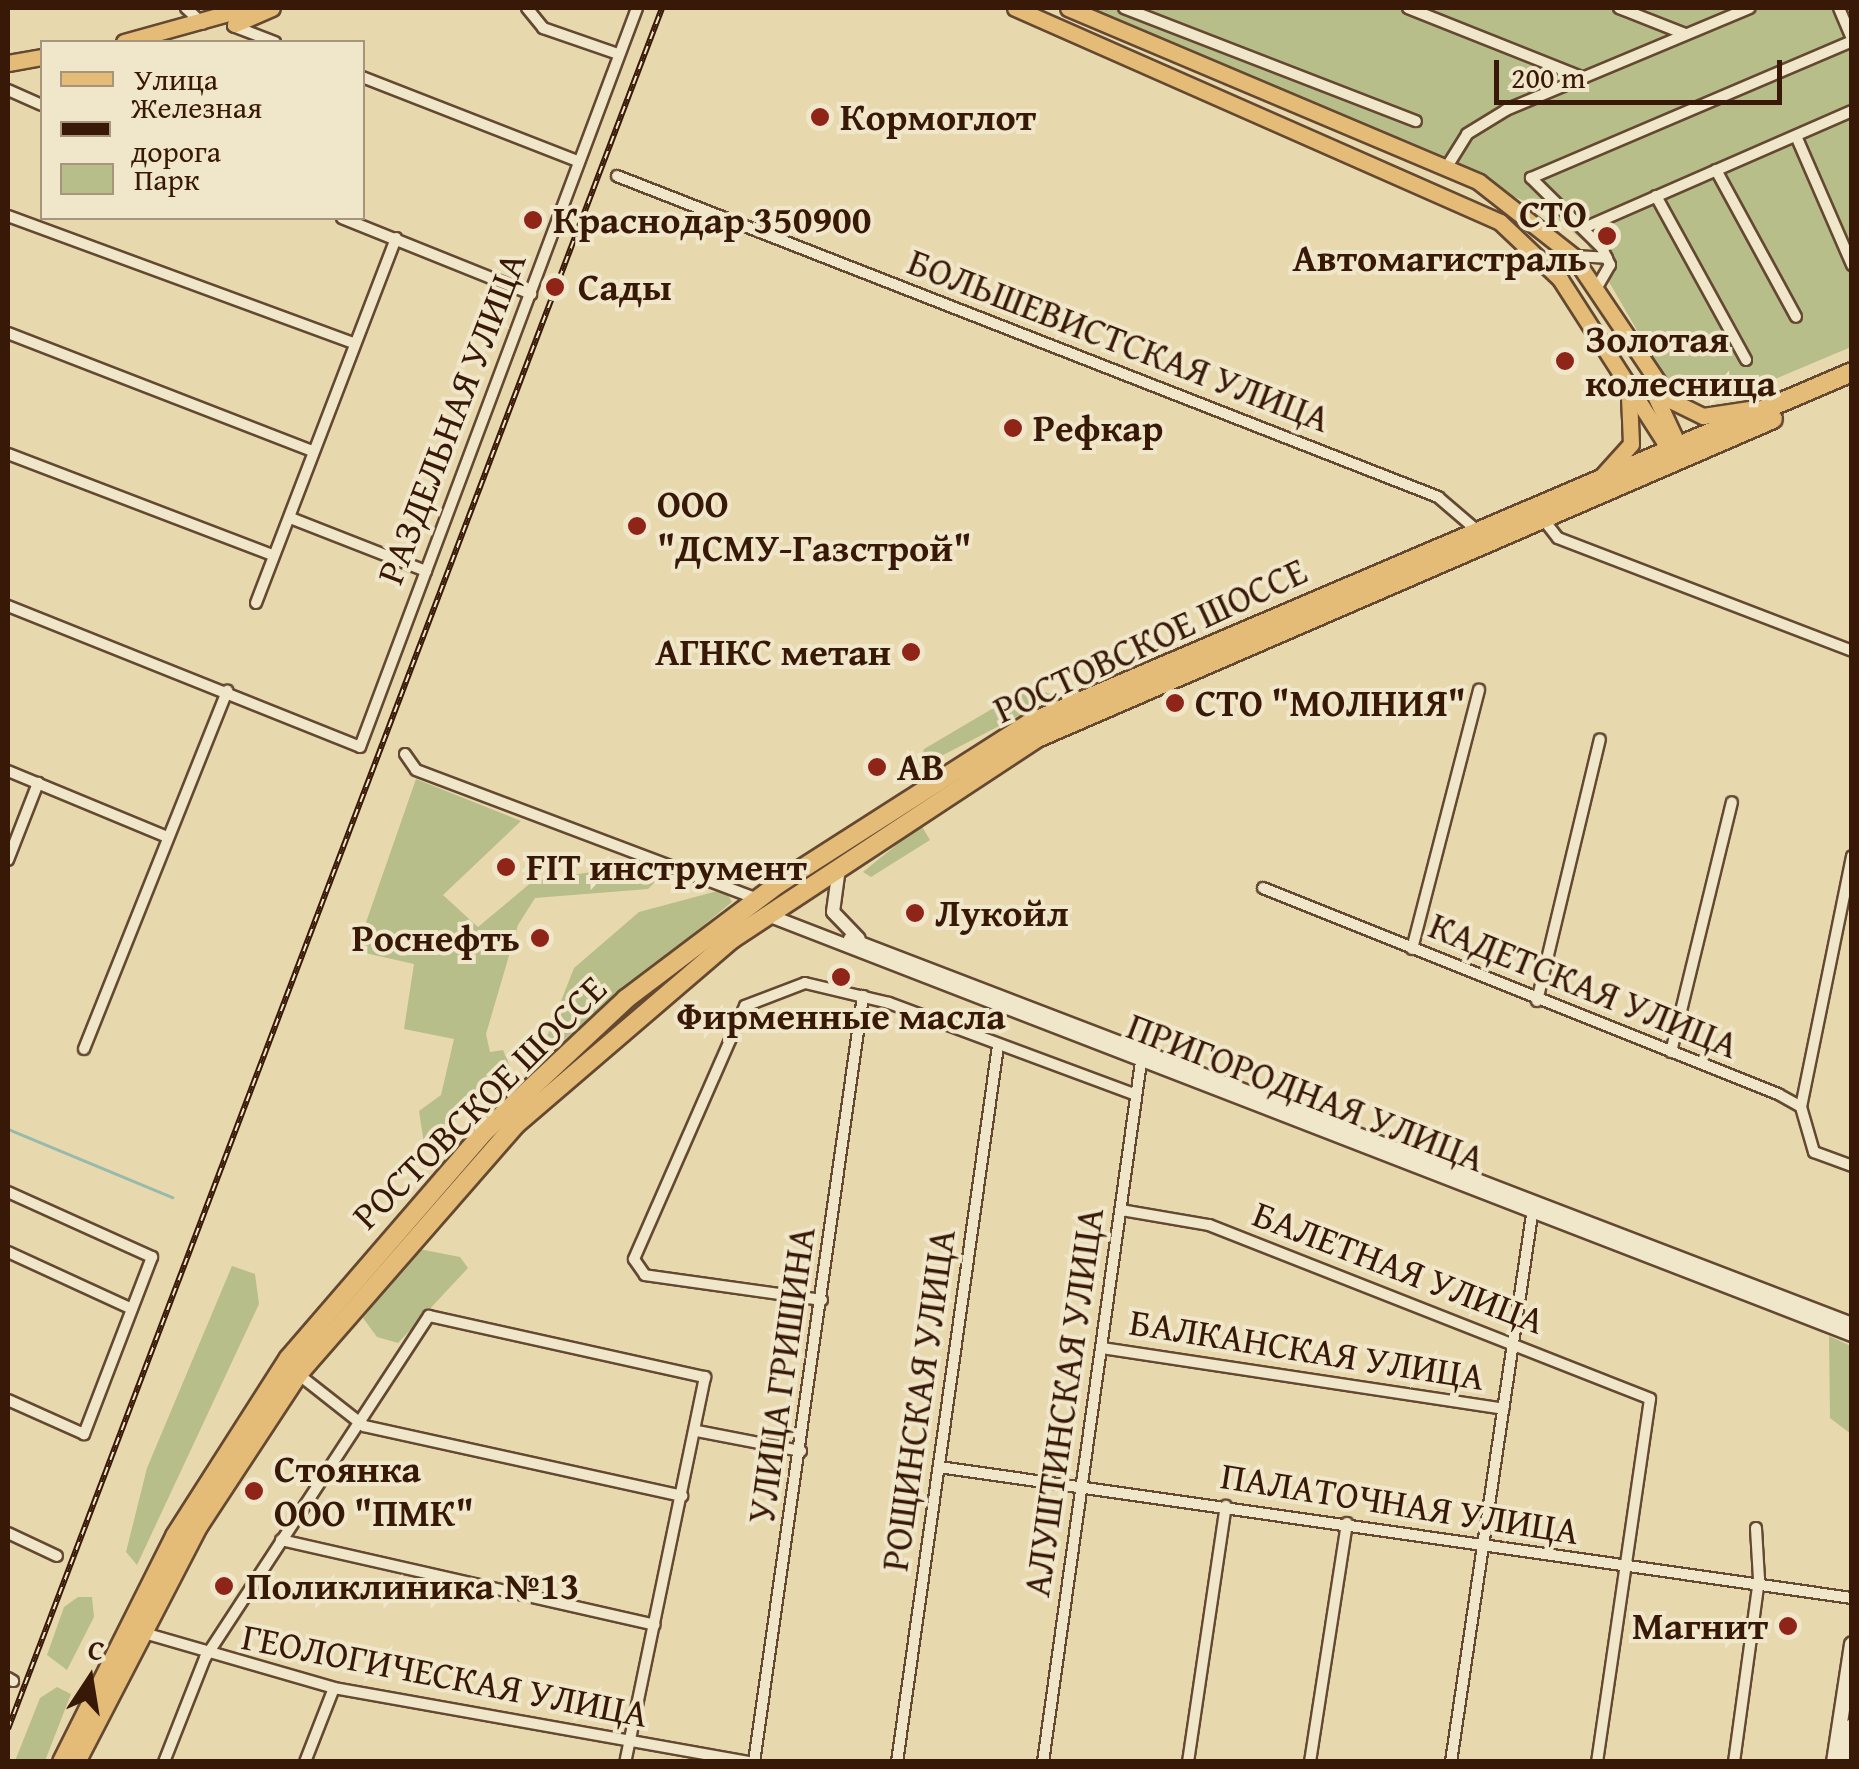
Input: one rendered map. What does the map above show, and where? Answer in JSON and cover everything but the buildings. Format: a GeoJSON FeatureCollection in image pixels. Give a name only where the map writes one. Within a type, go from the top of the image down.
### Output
{"type":"FeatureCollection","features":[{"type":"Feature","properties":{"kind":"highway","name":"РОСТОВСКОЕ ШОССЕ"},"geometry":{"type":"LineString","coordinates":[[76,1762],[142,1627],[298,1374],[515,1125],[758,904],[840,866],[1037,738],[1596,481],[1852,372]]}},
{"type":"Feature","properties":{"kind":"highway","name":"РОСТОВСКОЕ ШОССЕ"},"geometry":{"type":"LineString","coordinates":[[62,1762],[175,1536],[339,1292],[523,1093],[758,904],[1030,723],[1482,535],[1542,517],[1664,467],[1852,384]]}},
{"type":"Feature","properties":{"kind":"main road"},"geometry":{"type":"LineString","coordinates":[[133,40],[203,24],[247,8]]}},
{"type":"Feature","properties":{"kind":"main road"},"geometry":{"type":"LineString","coordinates":[[181,40],[232,26],[272,8]]}},
{"type":"Feature","properties":{"kind":"main road"},"geometry":{"type":"LineString","coordinates":[[1015,8],[1465,201],[1534,251],[1665,442],[1704,449]]}},
{"type":"Feature","properties":{"kind":"main road"},"geometry":{"type":"LineString","coordinates":[[1068,8],[1448,166],[1508,200],[1574,256],[1670,400],[1722,417],[1852,372]]}},
{"type":"Feature","properties":{"kind":"main road"},"geometry":{"type":"LineString","coordinates":[[8,63],[40,58]]}},
{"type":"Feature","properties":{"kind":"main road"},"geometry":{"type":"LineString","coordinates":[[8,73],[40,68]]}},
{"type":"Feature","properties":{"kind":"main road"},"geometry":{"type":"LineString","coordinates":[[1606,304],[1679,447]]}},
{"type":"Feature","properties":{"kind":"main road"},"geometry":{"type":"LineString","coordinates":[[1596,481],[1634,435],[1616,366]]}},
{"type":"Feature","properties":{"kind":"main road"},"geometry":{"type":"LineString","coordinates":[[1664,467],[1679,447]]}},
{"type":"Feature","properties":{"kind":"main road"},"geometry":{"type":"LineString","coordinates":[[1834,1762],[1852,1644]]}},
{"type":"Feature","properties":{"kind":"main road"},"geometry":{"type":"LineString","coordinates":[[1846,1762],[1852,1726]]}},
{"type":"Feature","properties":{"kind":"street"},"geometry":{"type":"LineString","coordinates":[[186,8],[203,24]]}},
{"type":"Feature","properties":{"kind":"street"},"geometry":{"type":"LineString","coordinates":[[528,8],[542,28],[618,54]]}},
{"type":"Feature","properties":{"kind":"street","name":"РАЗДЕЛЬНАЯ УЛИЦА"},"geometry":{"type":"LineString","coordinates":[[228,691],[360,747],[638,8]]}},
{"type":"Feature","properties":{"kind":"street"},"geometry":{"type":"LineString","coordinates":[[1124,8],[1150,12],[1416,121]]}},
{"type":"Feature","properties":{"kind":"street"},"geometry":{"type":"LineString","coordinates":[[1408,8],[1584,78]]}},
{"type":"Feature","properties":{"kind":"street"},"geometry":{"type":"LineString","coordinates":[[1619,8],[1685,34]]}},
{"type":"Feature","properties":{"kind":"street"},"geometry":{"type":"LineString","coordinates":[[1448,166],[1467,134],[1584,78],[1750,8]]}},
{"type":"Feature","properties":{"kind":"street"},"geometry":{"type":"LineString","coordinates":[[1607,258],[1584,228],[1531,178],[1852,40],[1840,8]]}},
{"type":"Feature","properties":{"kind":"street"},"geometry":{"type":"LineString","coordinates":[[232,26],[270,40]]}},
{"type":"Feature","properties":{"kind":"street"},"geometry":{"type":"LineString","coordinates":[[365,78],[578,162]]}},
{"type":"Feature","properties":{"kind":"street"},"geometry":{"type":"LineString","coordinates":[[8,90],[40,104]]}},
{"type":"Feature","properties":{"kind":"street"},"geometry":{"type":"LineString","coordinates":[[1584,228],[1852,112]]}},
{"type":"Feature","properties":{"kind":"street"},"geometry":{"type":"LineString","coordinates":[[1796,136],[1852,265]]}},
{"type":"Feature","properties":{"kind":"street"},"geometry":{"type":"LineString","coordinates":[[1716,170],[1796,317]]}},
{"type":"Feature","properties":{"kind":"street","name":"БОЛЬШЕВИСТСКАЯ УЛИЦА"},"geometry":{"type":"LineString","coordinates":[[617,176],[1438,497],[1482,535]]}},
{"type":"Feature","properties":{"kind":"street"},"geometry":{"type":"LineString","coordinates":[[1656,196],[1746,360]]}},
{"type":"Feature","properties":{"kind":"street"},"geometry":{"type":"LineString","coordinates":[[8,216],[354,343]]}},
{"type":"Feature","properties":{"kind":"street"},"geometry":{"type":"LineString","coordinates":[[347,220],[531,294]]}},
{"type":"Feature","properties":{"kind":"street"},"geometry":{"type":"LineString","coordinates":[[256,603],[273,555],[293,519],[312,451],[396,238]]}},
{"type":"Feature","properties":{"kind":"street"},"geometry":{"type":"LineString","coordinates":[[1574,256],[1607,258]]}},
{"type":"Feature","properties":{"kind":"street"},"geometry":{"type":"LineString","coordinates":[[1596,289],[1607,258]]}},
{"type":"Feature","properties":{"kind":"street"},"geometry":{"type":"LineString","coordinates":[[8,333],[312,451]]}},
{"type":"Feature","properties":{"kind":"street"},"geometry":{"type":"LineString","coordinates":[[8,454],[273,555]]}},
{"type":"Feature","properties":{"kind":"street"},"geometry":{"type":"LineString","coordinates":[[1542,517],[1558,538],[1852,651]]}},
{"type":"Feature","properties":{"kind":"street"},"geometry":{"type":"LineString","coordinates":[[293,519],[426,570]]}},
{"type":"Feature","properties":{"kind":"street"},"geometry":{"type":"LineString","coordinates":[[8,606],[228,691],[84,1049]]}},
{"type":"Feature","properties":{"kind":"street"},"geometry":{"type":"LineString","coordinates":[[1412,950],[1480,689]]}},
{"type":"Feature","properties":{"kind":"street"},"geometry":{"type":"LineString","coordinates":[[1537,1002],[1600,739]]}},
{"type":"Feature","properties":{"kind":"street","name":"ПРИГОРОДНАЯ УЛИЦА"},"geometry":{"type":"LineString","coordinates":[[405,754],[416,770],[1142,1056],[1852,1324]]}},
{"type":"Feature","properties":{"kind":"street"},"geometry":{"type":"LineString","coordinates":[[8,771],[167,837]]}},
{"type":"Feature","properties":{"kind":"street"},"geometry":{"type":"LineString","coordinates":[[8,860],[38,783]]}},
{"type":"Feature","properties":{"kind":"street"},"geometry":{"type":"LineString","coordinates":[[1671,1052],[1732,802]]}},
{"type":"Feature","properties":{"kind":"street"},"geometry":{"type":"LineString","coordinates":[[1852,856],[1801,1106],[1814,1152],[1852,1166]]}},
{"type":"Feature","properties":{"kind":"street"},"geometry":{"type":"LineString","coordinates":[[840,866],[830,896],[836,921],[874,948]]}},
{"type":"Feature","properties":{"kind":"street","name":"КАДЕТСКАЯ УЛИЦА"},"geometry":{"type":"LineString","coordinates":[[1263,888],[1801,1106]]}},
{"type":"Feature","properties":{"kind":"street","name":"ПРИГОРОДНАЯ УЛИЦА"},"geometry":{"type":"LineString","coordinates":[[758,904],[1142,1056]]}},
{"type":"Feature","properties":{"kind":"street","name":"ПРИГОРОДНАЯ УЛИЦА"},"geometry":{"type":"LineString","coordinates":[[822,1300],[646,1275],[634,1259],[745,1006],[805,983],[863,996],[1134,1094]]}},
{"type":"Feature","properties":{"kind":"street","name":"УЛИЦА ГРИШИНА"},"geometry":{"type":"LineString","coordinates":[[751,1762],[801,1451],[863,996]]}},
{"type":"Feature","properties":{"kind":"street","name":"РОЩИНСКАЯ УЛИЦА"},"geometry":{"type":"LineString","coordinates":[[897,1762],[998,1046]]}},
{"type":"Feature","properties":{"kind":"street","name":"АЛУШТИНСКАЯ УЛИЦА"},"geometry":{"type":"LineString","coordinates":[[1042,1762],[1142,1056]]}},
{"type":"Feature","properties":{"kind":"street"},"geometry":{"type":"LineString","coordinates":[[8,1192],[152,1257],[84,1434],[8,1400]]}},
{"type":"Feature","properties":{"kind":"street"},"geometry":{"type":"LineString","coordinates":[[1451,1762],[1533,1206]]}},
{"type":"Feature","properties":{"kind":"street","name":"ПРИГОРОДНАЯ УЛИЦА"},"geometry":{"type":"LineString","coordinates":[[1533,1206],[1852,1335]]}},
{"type":"Feature","properties":{"kind":"street","name":"БАЛЕТНАЯ УЛИЦА"},"geometry":{"type":"LineString","coordinates":[[1120,1210],[1208,1225],[1514,1342],[1650,1399],[1625,1568]]}},
{"type":"Feature","properties":{"kind":"street"},"geometry":{"type":"LineString","coordinates":[[8,1252],[132,1310]]}},
{"type":"Feature","properties":{"kind":"street"},"geometry":{"type":"LineString","coordinates":[[164,1762],[205,1658],[282,1540],[364,1426],[429,1316],[704,1377],[697,1431],[626,1762]]}},
{"type":"Feature","properties":{"kind":"street","name":"БАЛКАНСКАЯ УЛИЦА"},"geometry":{"type":"LineString","coordinates":[[1102,1348],[1503,1408]]}},
{"type":"Feature","properties":{"kind":"street"},"geometry":{"type":"LineString","coordinates":[[298,1374],[364,1426],[682,1496]]}},
{"type":"Feature","properties":{"kind":"street"},"geometry":{"type":"LineString","coordinates":[[697,1431],[801,1451]]}},
{"type":"Feature","properties":{"kind":"street","name":"ПАЛАТОЧНАЯ УЛИЦА"},"geometry":{"type":"LineString","coordinates":[[939,1467],[1347,1523],[1625,1568],[1759,1579],[1852,1598]]}},
{"type":"Feature","properties":{"kind":"street"},"geometry":{"type":"LineString","coordinates":[[1188,1762],[1226,1506]]}},
{"type":"Feature","properties":{"kind":"street"},"geometry":{"type":"LineString","coordinates":[[1310,1762],[1347,1523]]}},
{"type":"Feature","properties":{"kind":"street"},"geometry":{"type":"LineString","coordinates":[[1734,1762],[1759,1579],[1756,1528]]}},
{"type":"Feature","properties":{"kind":"street"},"geometry":{"type":"LineString","coordinates":[[8,1533],[57,1556]]}},
{"type":"Feature","properties":{"kind":"street"},"geometry":{"type":"LineString","coordinates":[[282,1540],[654,1625]]}},
{"type":"Feature","properties":{"kind":"street"},"geometry":{"type":"LineString","coordinates":[[1597,1762],[1625,1568]]}},
{"type":"Feature","properties":{"kind":"street","name":"ГЕОЛОГИЧЕСКАЯ УЛИЦА"},"geometry":{"type":"LineString","coordinates":[[142,1627],[146,1640],[334,1688],[751,1762]]}},
{"type":"Feature","properties":{"kind":"street"},"geometry":{"type":"LineString","coordinates":[[305,1762],[334,1688]]}},
{"type":"Feature","properties":{"kind":"green space"},"geometry":{"type":"Polygon","coordinates":[[[1066,8],[1851,8],[1851,347],[1775,379],[1674,394],[1587,244],[1548,211],[1066,8]]]}},
{"type":"Feature","properties":{"kind":"green space"},"geometry":{"type":"Polygon","coordinates":[[[1029,687],[1057,696],[920,767],[924,749],[1029,687]]]}},
{"type":"Feature","properties":{"kind":"green space"},"geometry":{"type":"Polygon","coordinates":[[[416,779],[521,821],[443,895],[478,927],[533,881],[643,864],[659,878],[648,889],[535,898],[518,925],[486,1034],[490,1052],[503,1050],[510,1066],[425,1150],[419,1111],[441,1095],[454,1039],[404,1029],[414,964],[356,951],[416,779]]]}},
{"type":"Feature","properties":{"kind":"green space"},"geometry":{"type":"Polygon","coordinates":[[[921,825],[930,840],[871,877],[863,872],[921,825]]]}},
{"type":"Feature","properties":{"kind":"green space"},"geometry":{"type":"Polygon","coordinates":[[[725,889],[732,902],[537,1062],[574,968],[639,912],[725,889]]]}},
{"type":"Feature","properties":{"kind":"green space"},"geometry":{"type":"Polygon","coordinates":[[[419,1249],[460,1257],[468,1268],[398,1343],[377,1337],[363,1318],[419,1249]]]}},
{"type":"Feature","properties":{"kind":"green space"},"geometry":{"type":"Polygon","coordinates":[[[232,1266],[255,1274],[259,1304],[137,1565],[126,1552],[147,1468],[232,1266]]]}},
{"type":"Feature","properties":{"kind":"green space"},"geometry":{"type":"Polygon","coordinates":[[[1829,1336],[1851,1346],[1851,1434],[1830,1418],[1829,1336]]]}},
{"type":"Feature","properties":{"kind":"green space"},"geometry":{"type":"Polygon","coordinates":[[[78,1597],[92,1597],[94,1617],[67,1670],[47,1655],[64,1607],[78,1597]]]}},
{"type":"Feature","properties":{"kind":"green space"},"geometry":{"type":"Polygon","coordinates":[[[57,1687],[71,1694],[45,1761],[15,1761],[40,1698],[57,1687]]]}},
{"type":"Feature","properties":{"kind":"waterway"},"geometry":{"type":"LineString","coordinates":[[8,1129],[172,1197]]}},
{"type":"Feature","properties":{"kind":"railway"},"geometry":{"type":"LineString","coordinates":[[8,1729],[662,8]]}},
{"type":"Feature","properties":{"kind":"place","name":"Кормоглот"},"geometry":{"type":"Point","coordinates":[820,117]}},
{"type":"Feature","properties":{"kind":"place","name":"Краснодар 350900"},"geometry":{"type":"Point","coordinates":[533,220]}},
{"type":"Feature","properties":{"kind":"place","name":"СТО Автомагистраль"},"geometry":{"type":"Point","coordinates":[1607,236]}},
{"type":"Feature","properties":{"kind":"place","name":"Сады"},"geometry":{"type":"Point","coordinates":[555,287]}},
{"type":"Feature","properties":{"kind":"place","name":"Золотая колесница"},"geometry":{"type":"Point","coordinates":[1565,361]}},
{"type":"Feature","properties":{"kind":"place","name":"Рефкар"},"geometry":{"type":"Point","coordinates":[1013,428]}},
{"type":"Feature","properties":{"kind":"place","name":"ООО \"ДСМУ-Газстрой\""},"geometry":{"type":"Point","coordinates":[637,526]}},
{"type":"Feature","properties":{"kind":"place","name":"АГНКС метан"},"geometry":{"type":"Point","coordinates":[911,652]}},
{"type":"Feature","properties":{"kind":"place","name":"СТО \"МОЛНИЯ\""},"geometry":{"type":"Point","coordinates":[1175,703]}},
{"type":"Feature","properties":{"kind":"place","name":"АВ"},"geometry":{"type":"Point","coordinates":[877,767]}},
{"type":"Feature","properties":{"kind":"place","name":"FIT инструмент"},"geometry":{"type":"Point","coordinates":[506,867]}},
{"type":"Feature","properties":{"kind":"place","name":"Лукойл"},"geometry":{"type":"Point","coordinates":[915,913]}},
{"type":"Feature","properties":{"kind":"place","name":"Роснефть"},"geometry":{"type":"Point","coordinates":[540,938]}},
{"type":"Feature","properties":{"kind":"place","name":"Фирменные масла"},"geometry":{"type":"Point","coordinates":[841,977]}},
{"type":"Feature","properties":{"kind":"place","name":"Стоянка ООО \"ПМК\""},"geometry":{"type":"Point","coordinates":[254,1491]}},
{"type":"Feature","properties":{"kind":"place","name":"Поликлиника №13"},"geometry":{"type":"Point","coordinates":[224,1586]}},
{"type":"Feature","properties":{"kind":"place","name":"Магнит"},"geometry":{"type":"Point","coordinates":[1788,1626]}}]}
